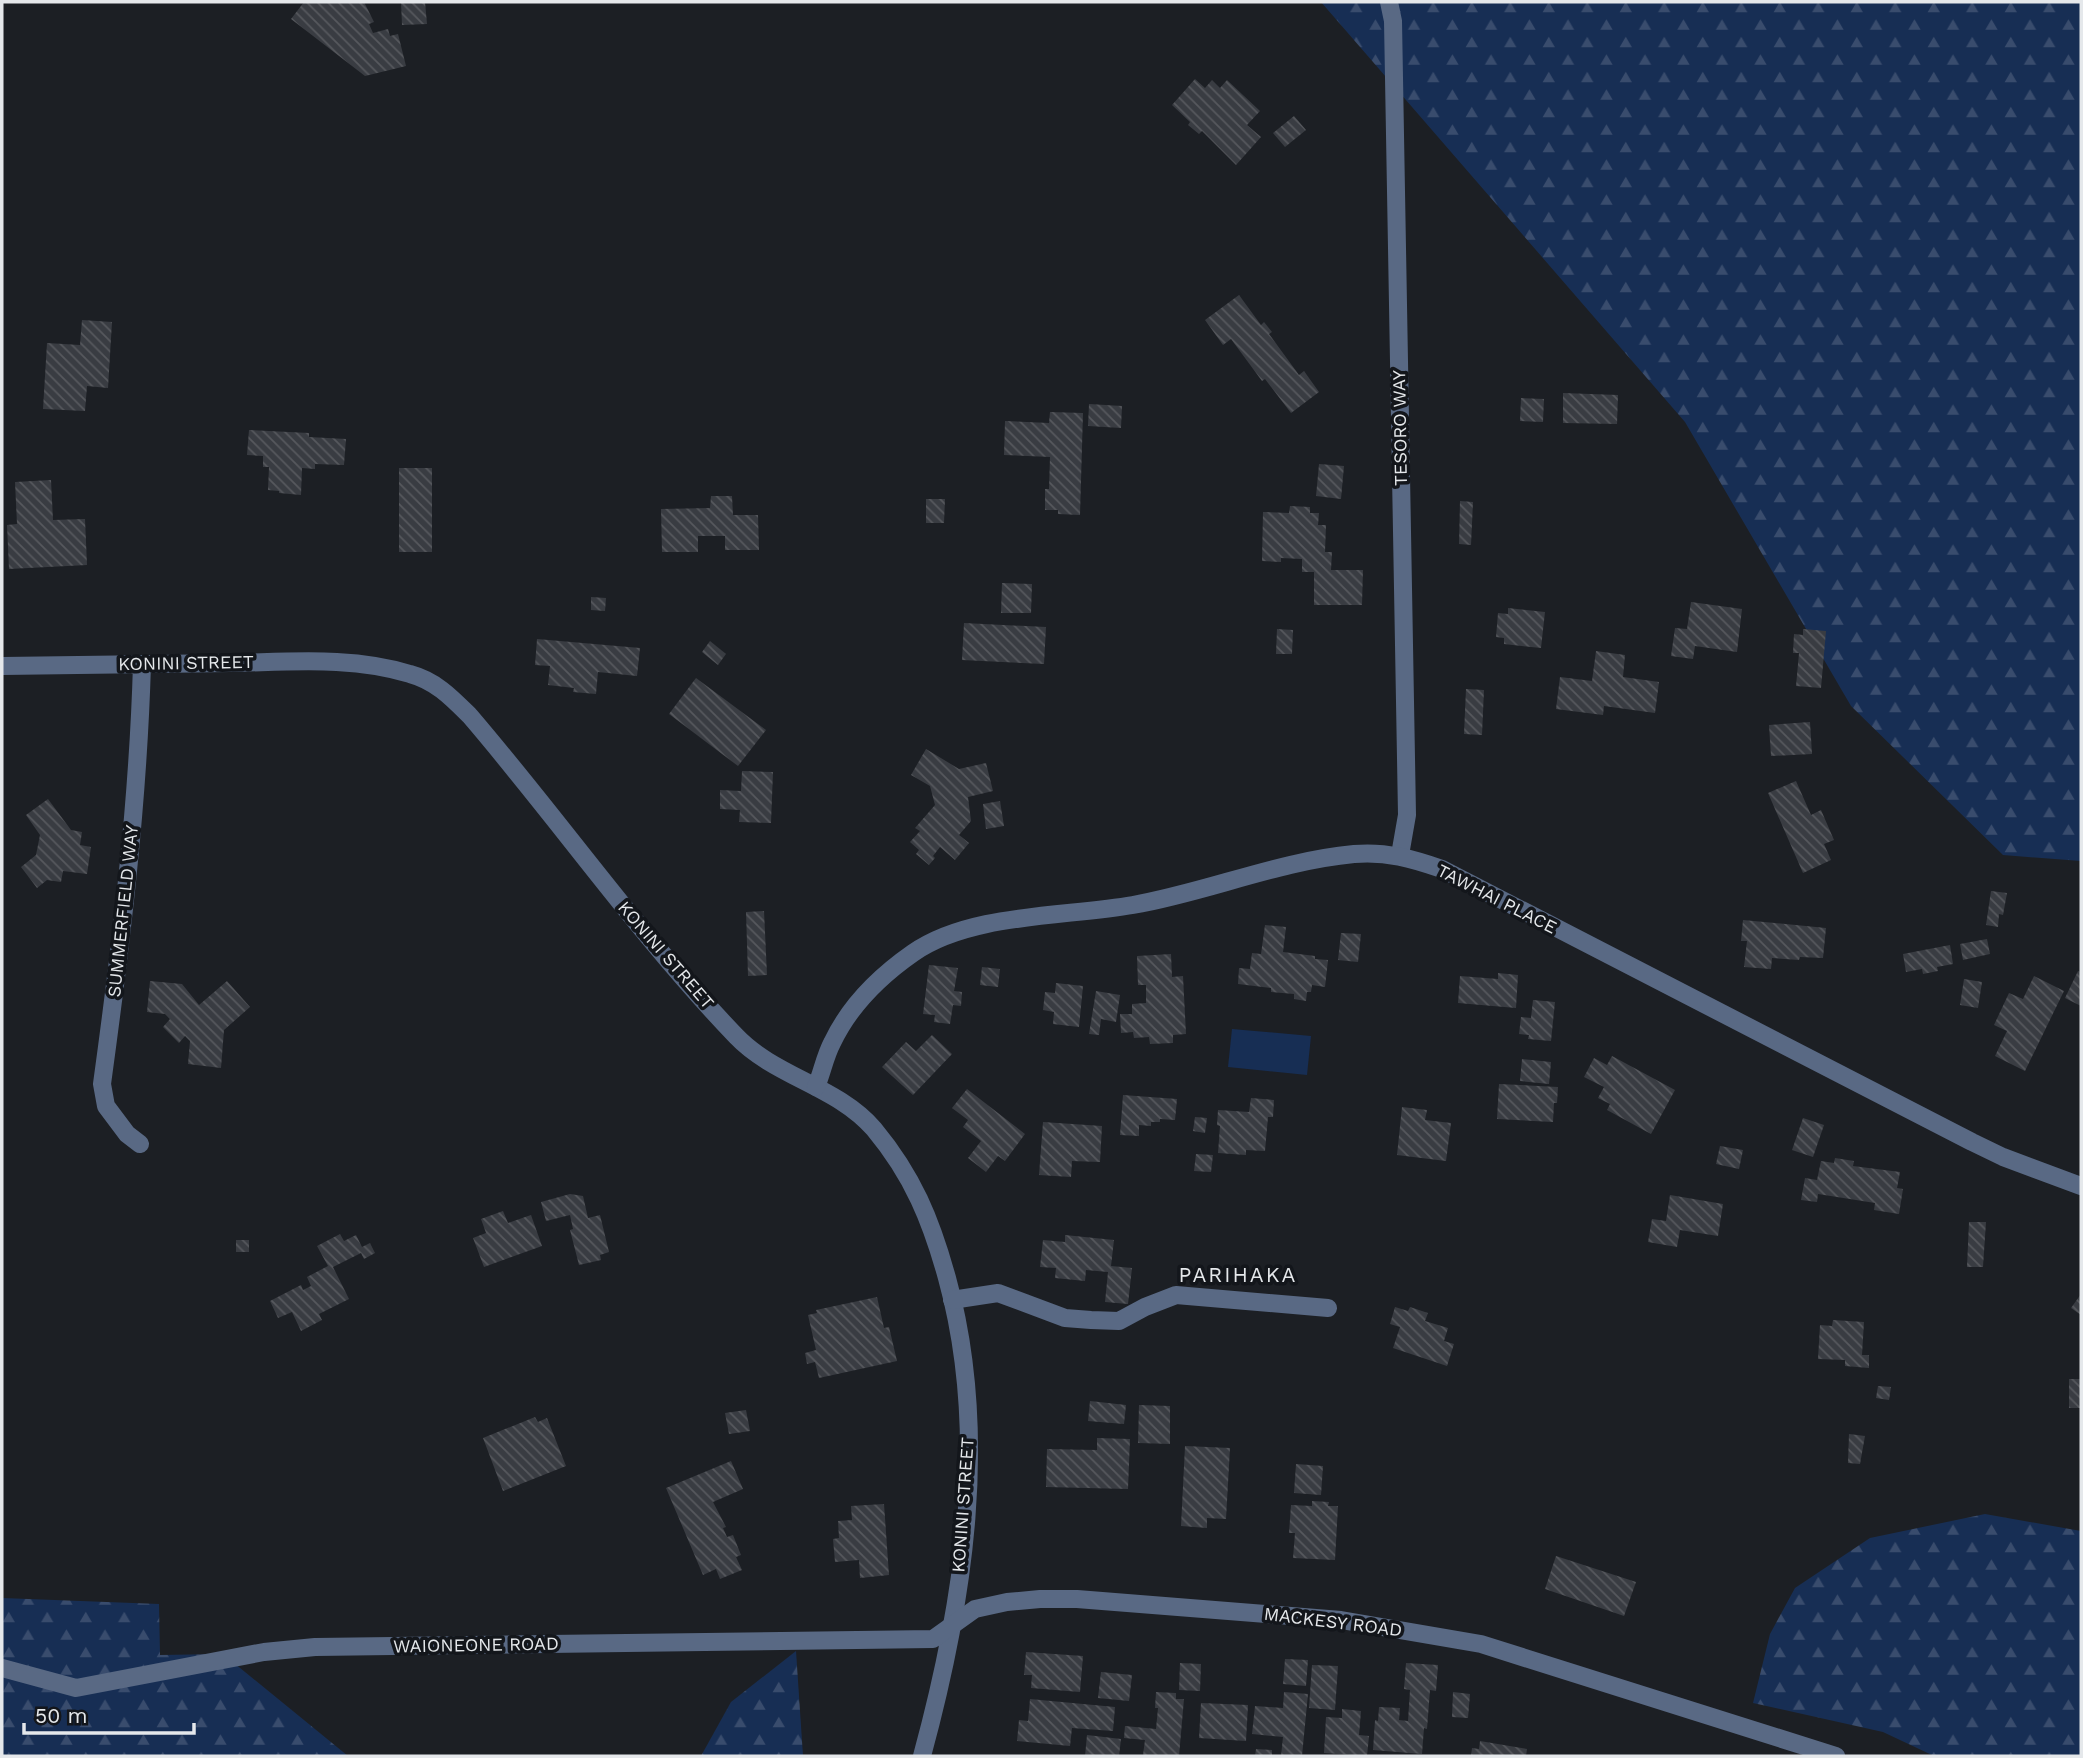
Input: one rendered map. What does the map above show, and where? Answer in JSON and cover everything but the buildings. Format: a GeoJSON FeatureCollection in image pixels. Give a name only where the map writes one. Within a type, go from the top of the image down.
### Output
{"type":"FeatureCollection","features":[{"type":"Feature","properties":{"kind":"street","name":"TESORO WAY"},"geometry":{"type":"LineString","coordinates":[[1389,2],[1393,21],[1407,815],[1400,855]]}},
{"type":"Feature","properties":{"kind":"street","name":"KONINI STREET"},"geometry":{"type":"LineString","coordinates":[[2,666],[350,663],[383,667],[429,681],[447,692],[486,735],[640,928],[737,1038],[760,1058],[816,1087],[847,1106],[872,1126],[910,1180],[932,1229],[953,1300],[960,1330],[968,1397],[969,1473],[952,1626]]}},
{"type":"Feature","properties":{"kind":"street","name":"SUMMERFIELD WAY"},"geometry":{"type":"LineString","coordinates":[[140,1144],[127,1134],[106,1106],[102,1084],[126,902],[142,664]]}},
{"type":"Feature","properties":{"kind":"street","name":"TAWHAI PLACE"},"geometry":{"type":"LineString","coordinates":[[816,1087],[831,1045],[846,1018],[880,979],[914,952],[943,938],[980,925],[1134,905],[1316,859],[1357,853],[1400,855],[1442,869],[1993,1152],[2081,1186]]}},
{"type":"Feature","properties":{"kind":"street"},"geometry":{"type":"LineString","coordinates":[[953,1300],[998,1293],[1065,1318],[1119,1321],[1176,1295],[1328,1308]]}},
{"type":"Feature","properties":{"kind":"street","name":"MACKESY ROAD"},"geometry":{"type":"LineString","coordinates":[[952,1626],[975,1609],[1040,1599],[1077,1599],[1341,1620],[1481,1644],[1836,1756]]}},
{"type":"Feature","properties":{"kind":"street"},"geometry":{"type":"LineString","coordinates":[[922,1756],[952,1626]]}},
{"type":"Feature","properties":{"kind":"street","name":"WAIONEONE ROAD"},"geometry":{"type":"LineString","coordinates":[[2,1668],[76,1688],[264,1651],[315,1647],[933,1639],[952,1626]]}},
{"type":"Feature","properties":{"kind":"green space"},"geometry":{"type":"Polygon","coordinates":[[[1321,2],[2081,2],[2081,861],[2003,855],[1851,706],[1685,422],[1321,2]]]}},
{"type":"Feature","properties":{"kind":"green space"},"geometry":{"type":"Polygon","coordinates":[[[1232,1029],[1311,1036],[1307,1075],[1228,1067],[1232,1029]]]}},
{"type":"Feature","properties":{"kind":"green space"},"geometry":{"type":"Polygon","coordinates":[[[1985,1514],[2081,1531],[2081,1756],[1934,1756],[1883,1732],[1753,1703],[1770,1634],[1795,1588],[1870,1538],[1985,1514]]]}},
{"type":"Feature","properties":{"kind":"green space"},"geometry":{"type":"Polygon","coordinates":[[[2,1598],[159,1604],[160,1655],[223,1654],[348,1756],[2,1756],[2,1598]]]}},
{"type":"Feature","properties":{"kind":"green space"},"geometry":{"type":"Polygon","coordinates":[[[796,1651],[803,1756],[701,1756],[731,1702],[796,1651]]]}},
{"type":"Feature","properties":{"kind":"district","name":"PARIHAKA"},"geometry":{"type":"Point","coordinates":[1238,1275]}}]}
